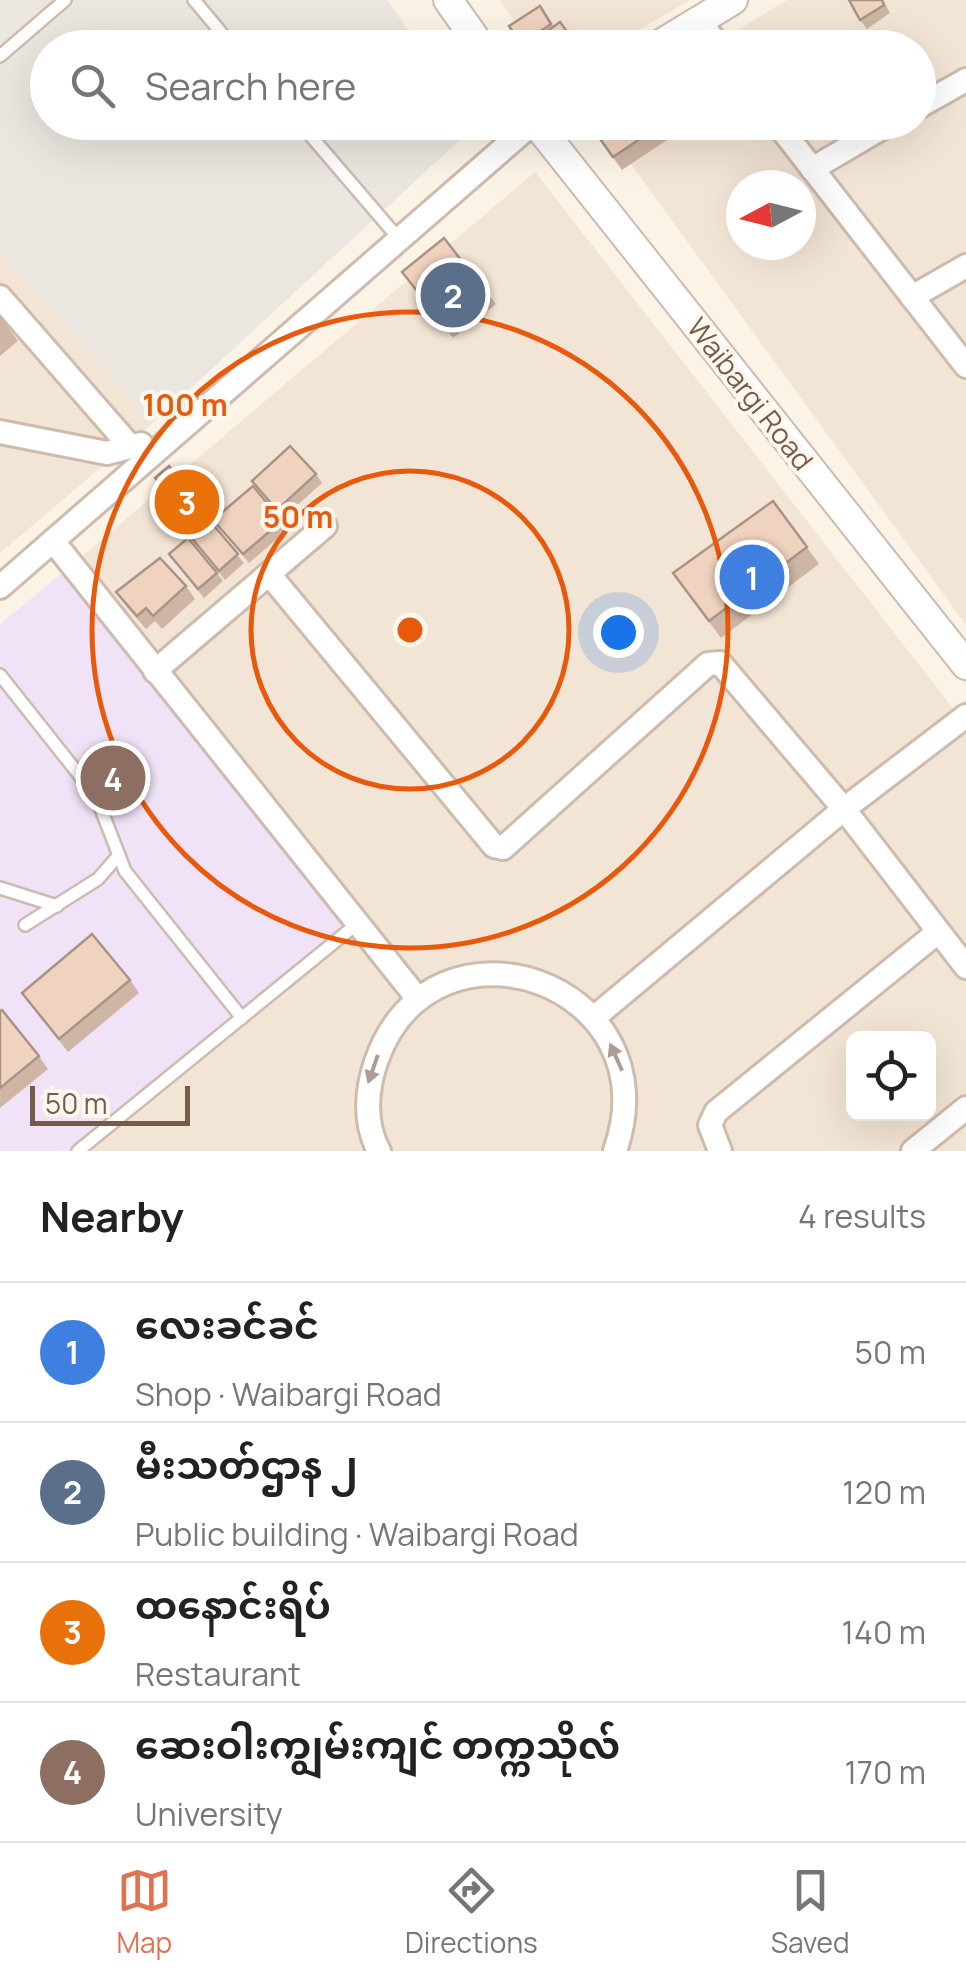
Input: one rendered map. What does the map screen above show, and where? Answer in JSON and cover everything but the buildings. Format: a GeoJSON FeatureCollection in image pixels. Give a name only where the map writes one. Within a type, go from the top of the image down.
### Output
{"type":"FeatureCollection","features":[{"type":"Feature","properties":{"kind":"street"},"geometry":{"type":"LineString","coordinates":[[448,0],[469,30]]}},
{"type":"Feature","properties":{"kind":"street"},"geometry":{"type":"LineString","coordinates":[[683,30],[734,0]]}},
{"type":"Feature","properties":{"kind":"street"},"geometry":{"type":"LineString","coordinates":[[699,20],[706,30]]}},
{"type":"Feature","properties":{"kind":"street"},"geometry":{"type":"LineString","coordinates":[[936,98],[966,80]]}},
{"type":"Feature","properties":{"kind":"street"},"geometry":{"type":"LineString","coordinates":[[0,587],[513,140]]}},
{"type":"Feature","properties":{"kind":"street","name":"Waibargi Road"},"geometry":{"type":"LineString","coordinates":[[549,140],[962,653]]}},
{"type":"Feature","properties":{"kind":"street"},"geometry":{"type":"LineString","coordinates":[[790,140],[966,366]]}},
{"type":"Feature","properties":{"kind":"street"},"geometry":{"type":"LineString","coordinates":[[812,169],[861,140]]}},
{"type":"Feature","properties":{"kind":"street"},"geometry":{"type":"LineString","coordinates":[[912,297],[966,266]]}},
{"type":"Feature","properties":{"kind":"street"},"geometry":{"type":"LineString","coordinates":[[0,297],[128,446]]}},
{"type":"Feature","properties":{"kind":"street"},"geometry":{"type":"LineString","coordinates":[[0,432],[107,452],[169,440]]}},
{"type":"Feature","properties":{"kind":"street"},"geometry":{"type":"LineString","coordinates":[[155,670],[325,526]]}},
{"type":"Feature","properties":{"kind":"street"},"geometry":{"type":"LineString","coordinates":[[53,542],[360,921],[418,999]]}},
{"type":"Feature","properties":{"kind":"street"},"geometry":{"type":"LineString","coordinates":[[269,574],[494,846],[504,848],[708,664],[720,663],[844,808],[966,967]]}},
{"type":"Feature","properties":{"kind":"street"},"geometry":{"type":"LineString","coordinates":[[596,1016],[844,808],[966,716]]}},
{"type":"Feature","properties":{"kind":"street"},"geometry":{"type":"LineString","coordinates":[[720,1151],[710,1125],[716,1112],[938,932]]}},
{"type":"Feature","properties":{"kind":"street"},"geometry":{"type":"LineString","coordinates":[[379,1151],[371,1136],[368,1085],[384,1037],[418,999],[464,976],[514,973],[562,990],[596,1016],[622,1070],[626,1121],[615,1151]]}},
{"type":"Feature","properties":{"kind":"street"},"geometry":{"type":"LineString","coordinates":[[913,1151],[966,1108]]}},
{"type":"Feature","properties":{"kind":"lane"},"geometry":{"type":"LineString","coordinates":[[30,30],[65,0]]}},
{"type":"Feature","properties":{"kind":"lane"},"geometry":{"type":"LineString","coordinates":[[194,0],[219,30]]}},
{"type":"Feature","properties":{"kind":"lane"},"geometry":{"type":"LineString","coordinates":[[0,56],[30,30]]}},
{"type":"Feature","properties":{"kind":"lane"},"geometry":{"type":"LineString","coordinates":[[314,140],[399,239]]}},
{"type":"Feature","properties":{"kind":"lane"},"geometry":{"type":"LineString","coordinates":[[0,675],[96,796],[125,870],[242,1018]]}},
{"type":"Feature","properties":{"kind":"lane"},"geometry":{"type":"LineString","coordinates":[[25,925],[98,878],[119,855]]}},
{"type":"Feature","properties":{"kind":"lane"},"geometry":{"type":"LineString","coordinates":[[0,888],[57,906]]}},
{"type":"Feature","properties":{"kind":"lane"},"geometry":{"type":"LineString","coordinates":[[78,1151],[360,921]]}},
{"type":"Feature","properties":{"kind":"shaded area"},"geometry":{"type":"Polygon","coordinates":[[[0,0],[387,0],[408,30],[30,30],[30,140],[460,140],[153,423],[0,250],[0,0]]]}},
{"type":"Feature","properties":{"kind":"shaded area"},"geometry":{"type":"Polygon","coordinates":[[[500,0],[690,0],[639,30],[521,30],[500,0]]]}},
{"type":"Feature","properties":{"kind":"shaded area"},"geometry":{"type":"Polygon","coordinates":[[[787,0],[966,0],[966,625],[613,140],[936,140],[936,30],[738,30],[787,0]]]}},
{"type":"Feature","properties":{"kind":"shaded area"},"geometry":{"type":"Polygon","coordinates":[[[535,172],[966,725],[966,1151],[0,1151],[0,626],[535,172]]]}},
{"type":"Feature","properties":{"kind":"shaded area"},"geometry":{"type":"Polygon","coordinates":[[[0,250],[153,423],[0,553],[0,250]]]}},
{"type":"Feature","properties":{"kind":"shaded area"},"geometry":{"type":"Polygon","coordinates":[[[61,574],[349,931],[79,1151],[0,1151],[0,624],[61,574]]]}},
{"type":"Feature","properties":{"kind":"place","name":"မီးသတ်ဌာန ၂"},"geometry":{"type":"Point","coordinates":[453,295]}},
{"type":"Feature","properties":{"kind":"place","name":"ထနောင်းရိပ်"},"geometry":{"type":"Point","coordinates":[187,502]}},
{"type":"Feature","properties":{"kind":"place","name":"လေးခင်ခင်"},"geometry":{"type":"Point","coordinates":[752,577]}},
{"type":"Feature","properties":{"kind":"place","name":"ဆေးဝါးကျွမ်းကျင် တက္ကသိုလ်"},"geometry":{"type":"Point","coordinates":[113,778]}}]}
